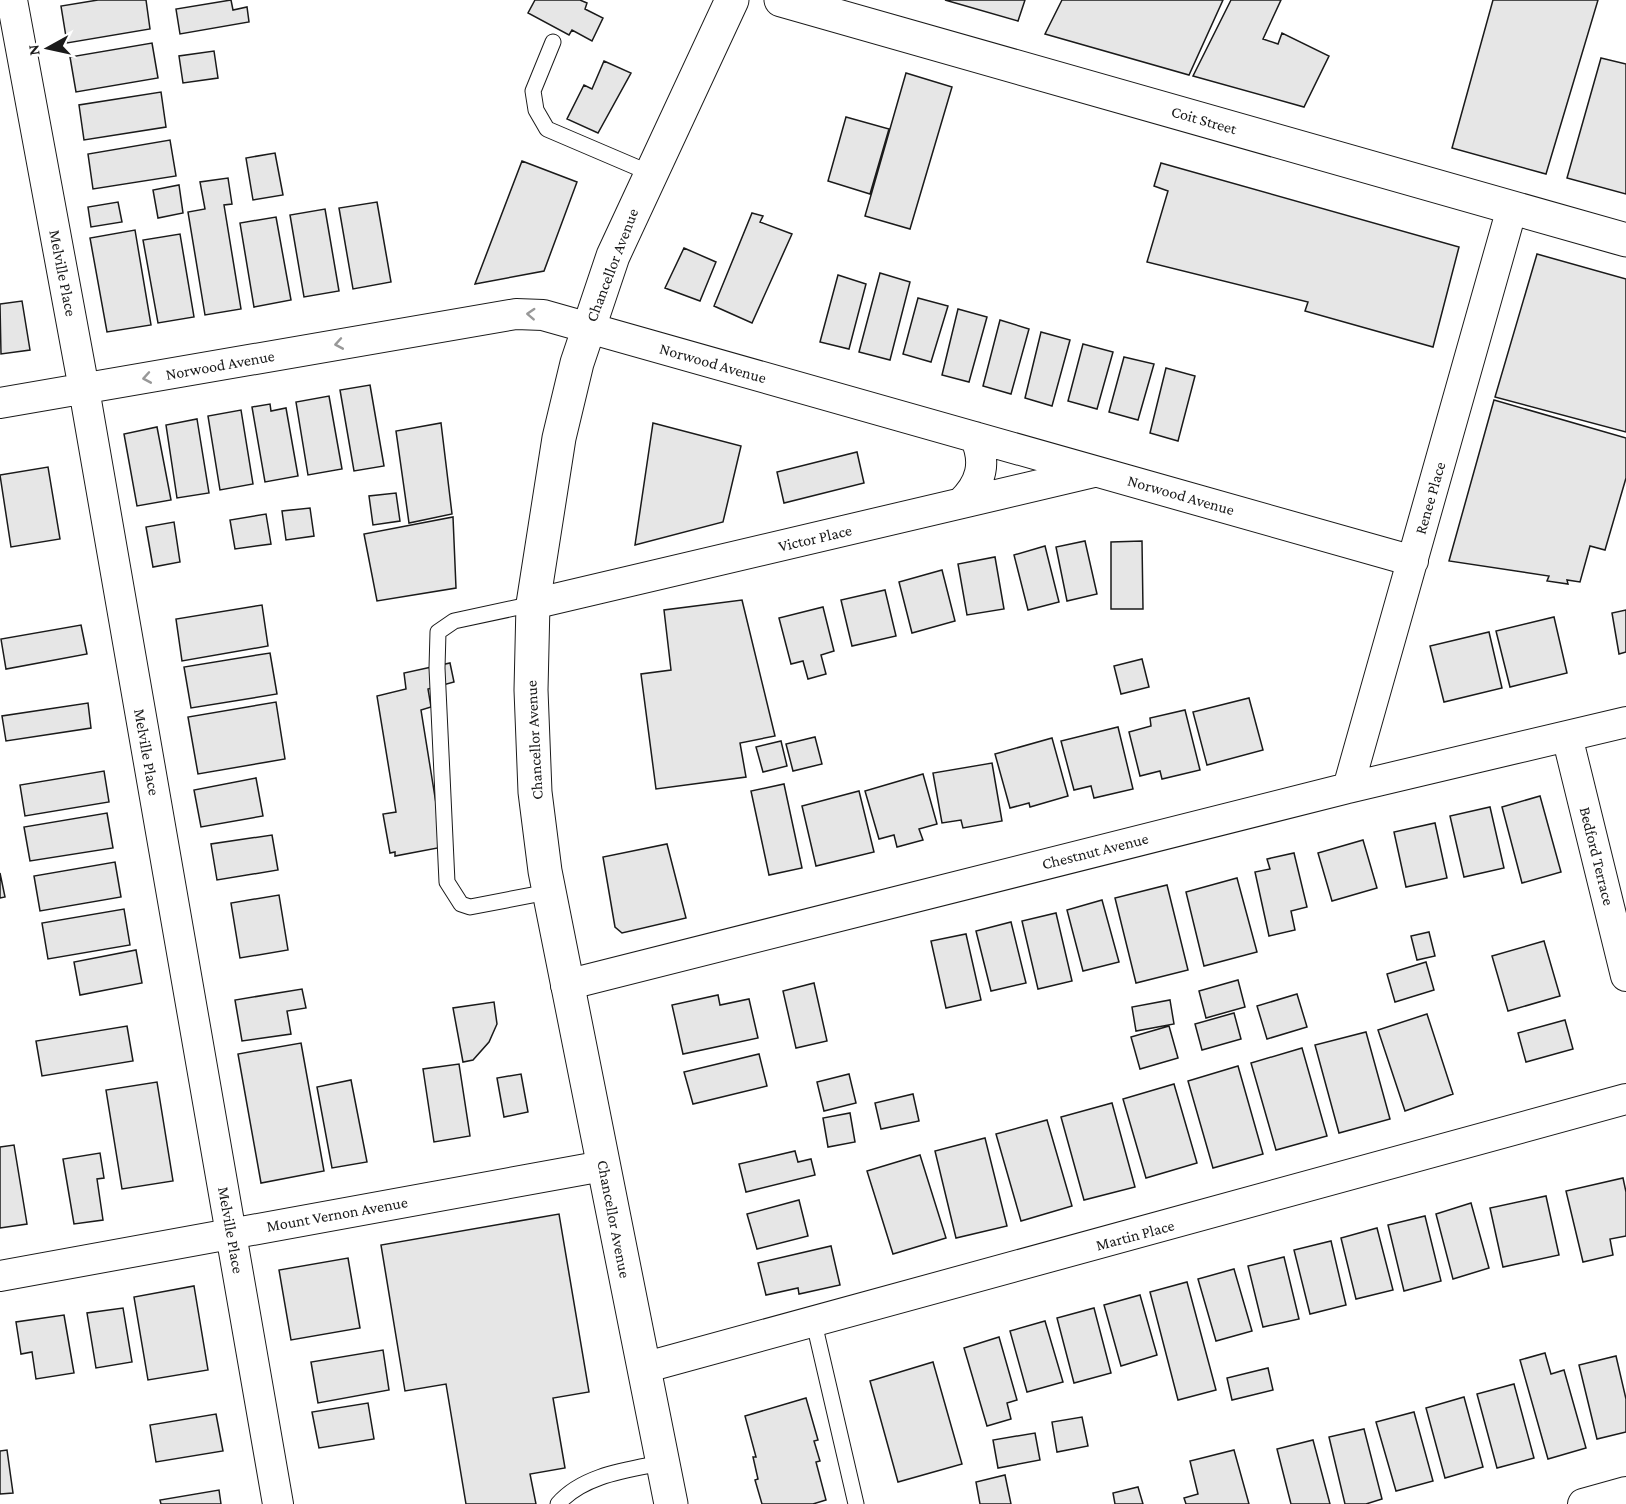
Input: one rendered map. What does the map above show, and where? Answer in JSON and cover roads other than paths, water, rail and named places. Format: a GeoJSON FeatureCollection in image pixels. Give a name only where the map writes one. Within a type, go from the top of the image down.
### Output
{"type":"FeatureCollection","features":[{"type":"Feature","properties":{"kind":"main road","name":"Chancellor Avenue"},"geometry":{"type":"LineString","coordinates":[[671,1504],[548,892],[535,792],[531,690],[533,604],[559,438],[588,328],[613,256],[732,0]]}},
{"type":"Feature","properties":{"kind":"main road","name":"Coit Street"},"geometry":{"type":"LineString","coordinates":[[781,0],[1626,240]]}},
{"type":"Feature","properties":{"kind":"street","name":"Melville Place"},"geometry":{"type":"LineString","coordinates":[[12,0],[84,388],[278,1504]]}},
{"type":"Feature","properties":{"kind":"street","name":"Renee Place"},"geometry":{"type":"LineString","coordinates":[[1348,788],[1512,208]]}},
{"type":"Feature","properties":{"kind":"street","name":"Norwood Avenue"},"geometry":{"type":"LineString","coordinates":[[0,403],[516,314],[543,315],[1413,561]]}},
{"type":"Feature","properties":{"kind":"street"},"geometry":{"type":"LineString","coordinates":[[961,503],[971,494],[981,474],[981,450],[975,437]]}},
{"type":"Feature","properties":{"kind":"street","name":"Victor Place"},"geometry":{"type":"LineString","coordinates":[[533,604],[1096,472]]}},
{"type":"Feature","properties":{"kind":"street","name":"Chestnut Avenue"},"geometry":{"type":"LineString","coordinates":[[566,985],[1348,788],[1626,722]]}},
{"type":"Feature","properties":{"kind":"street","name":"Bedford Terrace"},"geometry":{"type":"LineString","coordinates":[[1567,736],[1626,976]]}},
{"type":"Feature","properties":{"kind":"street","name":"Martin Place"},"geometry":{"type":"LineString","coordinates":[[643,1368],[1626,1099]]}},
{"type":"Feature","properties":{"kind":"street","name":"Mount Vernon Avenue"},"geometry":{"type":"LineString","coordinates":[[0,1276],[603,1166]]}},
{"type":"Feature","properties":{"kind":"street"},"geometry":{"type":"LineString","coordinates":[[1583,1504],[1626,1492]]}},
{"type":"Feature","properties":{"kind":"lane"},"geometry":{"type":"LineString","coordinates":[[553,42],[533,91],[536,110],[547,129],[650,173]]}},
{"type":"Feature","properties":{"kind":"lane"},"geometry":{"type":"LineString","coordinates":[[533,604],[454,621],[438,632],[437,668],[447,882],[461,904],[470,907],[548,892]]}},
{"type":"Feature","properties":{"kind":"lane"},"geometry":{"type":"LineString","coordinates":[[814,1323],[856,1504]]}},
{"type":"Feature","properties":{"kind":"lane"},"geometry":{"type":"LineString","coordinates":[[558,1504],[566,1494],[607,1474],[662,1463]]}}]}
